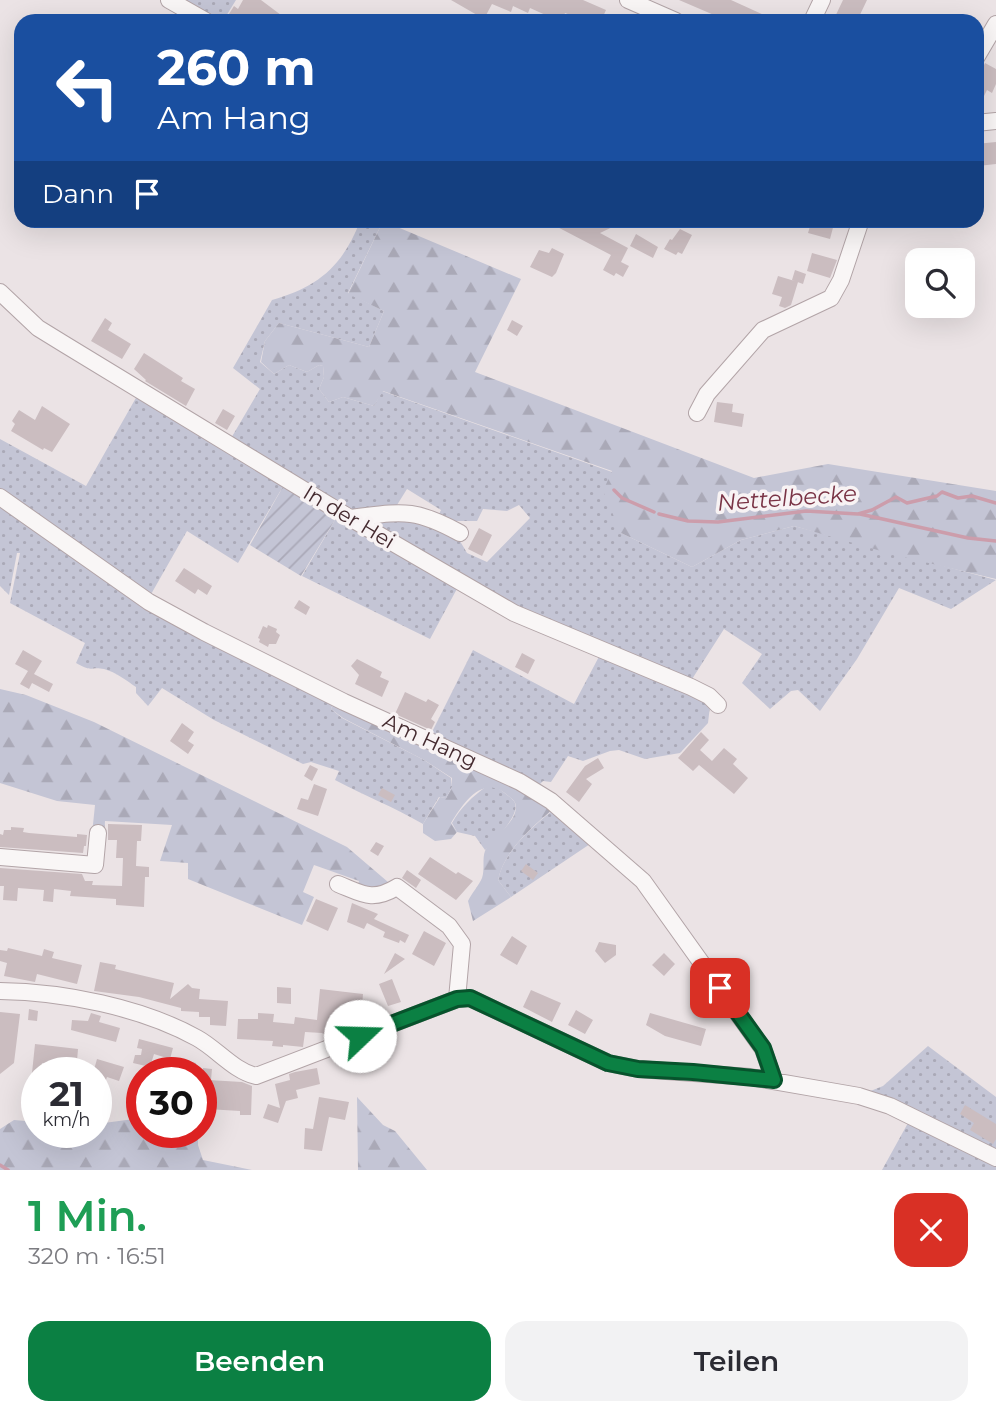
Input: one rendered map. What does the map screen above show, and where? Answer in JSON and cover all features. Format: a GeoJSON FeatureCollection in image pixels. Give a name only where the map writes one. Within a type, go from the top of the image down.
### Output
{"type":"FeatureCollection","features":[{"type":"Feature","properties":{"kind":"street"},"geometry":{"type":"LineString","coordinates":[[169,0],[194,14]]}},
{"type":"Feature","properties":{"kind":"street"},"geometry":{"type":"LineString","coordinates":[[628,0],[660,14]]}},
{"type":"Feature","properties":{"kind":"street"},"geometry":{"type":"LineString","coordinates":[[984,44],[996,24]]}},
{"type":"Feature","properties":{"kind":"street"},"geometry":{"type":"LineString","coordinates":[[697,413],[707,394],[763,330],[831,298],[841,280],[858,228]]}},
{"type":"Feature","properties":{"kind":"street","name":"In der Hei"},"geometry":{"type":"LineString","coordinates":[[0,292],[38,328],[349,518],[514,613],[691,687],[709,696],[718,705]]}},
{"type":"Feature","properties":{"kind":"street","name":"Am Hang"},"geometry":{"type":"LineString","coordinates":[[0,497],[149,602],[344,702],[520,782],[551,801],[643,881],[763,1048],[774,1080]]}},
{"type":"Feature","properties":{"kind":"street"},"geometry":{"type":"LineString","coordinates":[[349,518],[402,511],[439,521],[460,533]]}},
{"type":"Feature","properties":{"kind":"street"},"geometry":{"type":"LineString","coordinates":[[0,857],[95,865],[98,833]]}},
{"type":"Feature","properties":{"kind":"street"},"geometry":{"type":"LineString","coordinates":[[338,884],[372,897],[383,895],[397,887],[449,926],[462,944],[463,958],[457,999]]}},
{"type":"Feature","properties":{"kind":"street"},"geometry":{"type":"LineString","coordinates":[[0,990],[56,994],[136,1013],[198,1038],[238,1067],[256,1076],[457,999],[470,998],[608,1063],[638,1069],[774,1080],[859,1096],[890,1106],[996,1158]]}},
{"type":"Feature","properties":{"kind":"green space"},"geometry":{"type":"Polygon","coordinates":[[[178,0],[236,0],[227,14],[202,14],[178,0]]]}},
{"type":"Feature","properties":{"kind":"green space"},"geometry":{"type":"Polygon","coordinates":[[[357,228],[380,228],[348,293],[384,311],[369,347],[279,323],[265,341],[260,362],[274,374],[289,365],[307,372],[319,365],[323,366],[324,377],[319,389],[329,402],[343,397],[374,406],[382,391],[612,472],[621,533],[692,567],[741,540],[794,526],[996,580],[951,609],[899,588],[857,659],[820,711],[798,690],[791,691],[770,709],[742,683],[762,654],[724,629],[687,687],[710,706],[708,723],[680,753],[645,759],[619,750],[583,761],[568,756],[551,782],[543,781],[538,786],[430,736],[473,650],[574,704],[603,649],[557,629],[230,440],[260,389],[233,368],[272,300],[316,281],[346,250],[357,228]],[[407,489],[397,505],[400,515],[457,536],[467,553],[487,562],[530,518],[519,505],[507,511],[483,509],[477,521],[452,521],[438,516],[441,510],[407,489]]]}},
{"type":"Feature","properties":{"kind":"green space"},"geometry":{"type":"Polygon","coordinates":[[[380,228],[400,228],[521,279],[475,372],[754,478],[828,464],[996,491],[996,579],[895,555],[794,526],[741,540],[692,567],[621,533],[603,491],[612,471],[383,391],[374,406],[343,397],[329,402],[319,389],[324,377],[323,366],[319,365],[307,372],[289,365],[274,374],[261,362],[265,341],[279,323],[369,347],[384,311],[348,294],[380,228]]]}},
{"type":"Feature","properties":{"kind":"green space"},"geometry":{"type":"Polygon","coordinates":[[[137,396],[285,483],[238,563],[187,531],[150,596],[0,492],[0,439],[86,486],[137,396]]]}},
{"type":"Feature","properties":{"kind":"green space"},"geometry":{"type":"Polygon","coordinates":[[[285,483],[338,515],[301,576],[250,545],[285,483]]]}},
{"type":"Feature","properties":{"kind":"green space"},"geometry":{"type":"Polygon","coordinates":[[[0,501],[109,579],[334,701],[331,709],[342,718],[424,760],[451,778],[452,787],[446,798],[439,797],[423,824],[335,780],[339,771],[311,762],[303,764],[214,720],[162,688],[148,706],[136,693],[136,687],[113,672],[99,668],[89,669],[76,663],[85,643],[10,603],[20,553],[17,553],[9,595],[0,586],[0,501]]]}},
{"type":"Feature","properties":{"kind":"green space"},"geometry":{"type":"Polygon","coordinates":[[[338,515],[459,585],[430,639],[302,576],[338,515]]]}},
{"type":"Feature","properties":{"kind":"green space"},"geometry":{"type":"Polygon","coordinates":[[[0,689],[26,695],[94,722],[347,847],[388,882],[379,890],[358,887],[359,881],[314,865],[303,892],[314,897],[302,925],[188,879],[188,863],[160,861],[172,825],[105,821],[104,835],[92,834],[95,805],[57,801],[0,783],[0,689]]]}},
{"type":"Feature","properties":{"kind":"green space"},"geometry":{"type":"Polygon","coordinates":[[[335,701],[518,786],[553,809],[512,850],[501,869],[498,880],[511,897],[473,921],[468,901],[482,878],[485,851],[515,814],[516,805],[513,800],[498,789],[482,789],[468,799],[451,823],[457,832],[451,839],[435,841],[423,833],[423,824],[440,797],[446,798],[452,787],[452,778],[424,760],[343,718],[331,709],[335,701]]]}},
{"type":"Feature","properties":{"kind":"green space"},"geometry":{"type":"Polygon","coordinates":[[[487,786],[498,789],[511,798],[515,808],[514,815],[505,828],[485,850],[475,836],[457,832],[452,823],[467,803],[487,786]]]}},
{"type":"Feature","properties":{"kind":"green space"},"geometry":{"type":"Polygon","coordinates":[[[553,810],[593,842],[511,897],[498,880],[501,869],[512,850],[553,810]]]}},
{"type":"Feature","properties":{"kind":"green space"},"geometry":{"type":"Polygon","coordinates":[[[928,1046],[996,1097],[996,1170],[882,1170],[908,1123],[868,1092],[883,1086],[928,1046]]]}},
{"type":"Feature","properties":{"kind":"green space"},"geometry":{"type":"Polygon","coordinates":[[[357,1097],[383,1125],[395,1131],[427,1170],[358,1170],[357,1097]]]}},
{"type":"Feature","properties":{"kind":"green space"},"geometry":{"type":"Polygon","coordinates":[[[14,1120],[21,1121],[21,1148],[112,1148],[112,1122],[126,1120],[126,1148],[199,1148],[203,1160],[252,1170],[0,1170],[0,1129],[14,1120]]]}},
{"type":"Feature","properties":{"kind":"building"},"geometry":{"type":"Polygon","coordinates":[[[243,0],[261,0],[280,14],[229,14],[234,6],[238,9],[243,0]]]}},
{"type":"Feature","properties":{"kind":"building"},"geometry":{"type":"Polygon","coordinates":[[[451,0],[583,0],[606,10],[604,14],[543,14],[530,8],[528,13],[513,6],[511,12],[492,4],[487,14],[475,14],[451,0]]]}},
{"type":"Feature","properties":{"kind":"building"},"geometry":{"type":"Polygon","coordinates":[[[679,0],[731,0],[762,14],[712,14],[679,0]]]}},
{"type":"Feature","properties":{"kind":"building"},"geometry":{"type":"Polygon","coordinates":[[[843,0],[867,0],[860,14],[836,14],[843,0]]]}},
{"type":"Feature","properties":{"kind":"building"},"geometry":{"type":"Polygon","coordinates":[[[985,63],[996,69],[996,84],[992,93],[987,90],[984,96],[985,63]]]}},
{"type":"Feature","properties":{"kind":"building"},"geometry":{"type":"Polygon","coordinates":[[[996,142],[996,164],[984,165],[984,143],[996,142]]]}},
{"type":"Feature","properties":{"kind":"building"},"geometry":{"type":"Polygon","coordinates":[[[559,228],[610,228],[600,233],[628,248],[621,262],[629,266],[623,277],[603,270],[611,255],[559,228]]]}},
{"type":"Feature","properties":{"kind":"building"},"geometry":{"type":"Polygon","coordinates":[[[810,228],[833,228],[830,239],[808,233],[810,228]]]}},
{"type":"Feature","properties":{"kind":"building"},"geometry":{"type":"Polygon","coordinates":[[[680,229],[692,235],[682,254],[678,252],[676,255],[664,249],[680,229]]]}},
{"type":"Feature","properties":{"kind":"building"},"geometry":{"type":"Polygon","coordinates":[[[636,234],[658,247],[653,258],[630,246],[636,234]]]}},
{"type":"Feature","properties":{"kind":"building"},"geometry":{"type":"Polygon","coordinates":[[[552,248],[564,254],[552,277],[530,267],[539,250],[549,253],[552,248]]]}},
{"type":"Feature","properties":{"kind":"building"},"geometry":{"type":"Polygon","coordinates":[[[812,253],[837,260],[830,278],[807,271],[812,253]]]}},
{"type":"Feature","properties":{"kind":"building"},"geometry":{"type":"Polygon","coordinates":[[[795,270],[806,274],[803,284],[792,280],[795,270]]]}},
{"type":"Feature","properties":{"kind":"building"},"geometry":{"type":"Polygon","coordinates":[[[778,276],[798,282],[791,305],[785,308],[779,306],[782,297],[772,294],[778,276]]]}},
{"type":"Feature","properties":{"kind":"building"},"geometry":{"type":"Polygon","coordinates":[[[105,318],[112,323],[108,330],[131,344],[122,359],[91,341],[105,318]]]}},
{"type":"Feature","properties":{"kind":"building"},"geometry":{"type":"Polygon","coordinates":[[[512,320],[523,326],[517,336],[507,330],[512,320]]]}},
{"type":"Feature","properties":{"kind":"building"},"geometry":{"type":"Polygon","coordinates":[[[144,353],[195,389],[186,406],[145,381],[134,369],[144,353]]]}},
{"type":"Feature","properties":{"kind":"building"},"geometry":{"type":"Polygon","coordinates":[[[717,402],[733,404],[732,412],[744,414],[742,427],[714,422],[717,402]]]}},
{"type":"Feature","properties":{"kind":"building"},"geometry":{"type":"Polygon","coordinates":[[[42,406],[70,424],[52,452],[44,448],[43,450],[11,431],[15,424],[12,421],[19,410],[35,420],[42,406]]]}},
{"type":"Feature","properties":{"kind":"building"},"geometry":{"type":"Polygon","coordinates":[[[223,409],[235,416],[227,430],[215,423],[223,409]]]}},
{"type":"Feature","properties":{"kind":"building"},"geometry":{"type":"Polygon","coordinates":[[[479,528],[492,535],[482,556],[468,549],[479,528]]]}},
{"type":"Feature","properties":{"kind":"building"},"geometry":{"type":"Polygon","coordinates":[[[184,568],[212,586],[207,595],[198,589],[195,594],[175,581],[184,568]]]}},
{"type":"Feature","properties":{"kind":"building"},"geometry":{"type":"Polygon","coordinates":[[[299,600],[310,607],[306,615],[294,608],[299,600]]]}},
{"type":"Feature","properties":{"kind":"building"},"geometry":{"type":"Polygon","coordinates":[[[268,625],[277,629],[276,632],[280,635],[276,644],[269,644],[268,647],[259,642],[258,638],[263,626],[267,628],[268,625]]]}},
{"type":"Feature","properties":{"kind":"building"},"geometry":{"type":"Polygon","coordinates":[[[23,650],[42,661],[34,674],[53,684],[49,692],[32,683],[29,689],[20,684],[28,671],[15,664],[23,650]]]}},
{"type":"Feature","properties":{"kind":"building"},"geometry":{"type":"Polygon","coordinates":[[[522,653],[535,660],[528,674],[515,667],[522,653]]]}},
{"type":"Feature","properties":{"kind":"building"},"geometry":{"type":"Polygon","coordinates":[[[357,659],[382,672],[380,677],[389,681],[382,697],[355,684],[359,675],[351,666],[357,659]]]}},
{"type":"Feature","properties":{"kind":"building"},"geometry":{"type":"Polygon","coordinates":[[[405,692],[439,705],[431,719],[435,722],[431,730],[395,714],[405,692]]]}},
{"type":"Feature","properties":{"kind":"building"},"geometry":{"type":"Polygon","coordinates":[[[182,723],[194,732],[188,741],[194,745],[188,754],[170,741],[182,723]]]}},
{"type":"Feature","properties":{"kind":"building"},"geometry":{"type":"Polygon","coordinates":[[[701,732],[709,740],[700,750],[712,761],[724,748],[737,759],[733,764],[748,778],[734,794],[699,765],[693,771],[678,758],[701,732]]]}},
{"type":"Feature","properties":{"kind":"building"},"geometry":{"type":"Polygon","coordinates":[[[598,758],[604,768],[586,779],[592,784],[579,802],[566,792],[585,766],[598,758]]]}},
{"type":"Feature","properties":{"kind":"building"},"geometry":{"type":"Polygon","coordinates":[[[310,765],[318,769],[312,781],[304,776],[310,765]]]}},
{"type":"Feature","properties":{"kind":"building"},"geometry":{"type":"Polygon","coordinates":[[[314,784],[327,789],[318,816],[297,809],[301,798],[308,800],[314,784]]]}},
{"type":"Feature","properties":{"kind":"building"},"geometry":{"type":"Polygon","coordinates":[[[382,788],[395,795],[391,802],[378,795],[382,788]]]}},
{"type":"Feature","properties":{"kind":"building"},"geometry":{"type":"Polygon","coordinates":[[[108,824],[142,825],[141,841],[137,841],[136,866],[149,867],[149,877],[145,877],[144,907],[116,905],[116,899],[70,896],[71,891],[54,889],[53,902],[43,901],[44,890],[18,888],[17,901],[3,900],[4,886],[0,886],[0,868],[82,874],[85,881],[93,881],[92,885],[122,886],[123,858],[116,858],[117,840],[108,840],[108,824]]]}},
{"type":"Feature","properties":{"kind":"building"},"geometry":{"type":"Polygon","coordinates":[[[11,827],[24,828],[23,832],[29,833],[77,837],[77,834],[87,835],[86,846],[83,853],[0,847],[0,834],[3,835],[4,830],[11,830],[11,827]]]}},
{"type":"Feature","properties":{"kind":"building"},"geometry":{"type":"Polygon","coordinates":[[[376,842],[384,846],[378,856],[370,851],[376,842]]]}},
{"type":"Feature","properties":{"kind":"building"},"geometry":{"type":"Polygon","coordinates":[[[430,857],[456,874],[458,872],[473,881],[456,900],[418,874],[430,857]]]}},
{"type":"Feature","properties":{"kind":"building"},"geometry":{"type":"Polygon","coordinates":[[[526,864],[538,873],[533,880],[521,871],[526,864]]]}},
{"type":"Feature","properties":{"kind":"building"},"geometry":{"type":"Polygon","coordinates":[[[407,870],[421,880],[416,888],[402,878],[407,870]]]}},
{"type":"Feature","properties":{"kind":"building"},"geometry":{"type":"Polygon","coordinates":[[[316,899],[338,908],[328,931],[306,921],[316,899]]]}},
{"type":"Feature","properties":{"kind":"building"},"geometry":{"type":"Polygon","coordinates":[[[352,903],[378,914],[374,919],[409,935],[405,943],[383,937],[385,932],[367,923],[364,929],[347,922],[352,903]]]}},
{"type":"Feature","properties":{"kind":"building"},"geometry":{"type":"Polygon","coordinates":[[[424,931],[446,943],[434,966],[412,954],[424,931]]]}},
{"type":"Feature","properties":{"kind":"building"},"geometry":{"type":"Polygon","coordinates":[[[512,936],[527,946],[517,965],[500,955],[512,936]]]}},
{"type":"Feature","properties":{"kind":"building"},"geometry":{"type":"Polygon","coordinates":[[[599,942],[616,945],[616,955],[605,963],[595,951],[599,942]]]}},
{"type":"Feature","properties":{"kind":"building"},"geometry":{"type":"Polygon","coordinates":[[[8,948],[42,956],[44,949],[54,952],[52,958],[82,965],[77,984],[37,974],[35,982],[4,976],[7,963],[0,961],[0,950],[7,951],[8,948]]]}},
{"type":"Feature","properties":{"kind":"building"},"geometry":{"type":"Polygon","coordinates":[[[395,953],[405,959],[384,974],[395,953]]]}},
{"type":"Feature","properties":{"kind":"building"},"geometry":{"type":"Polygon","coordinates":[[[664,953],[675,964],[664,976],[652,965],[664,953]]]}},
{"type":"Feature","properties":{"kind":"building"},"geometry":{"type":"Polygon","coordinates":[[[100,962],[116,965],[115,969],[174,983],[170,999],[188,984],[192,988],[200,989],[199,999],[228,1001],[226,1026],[210,1025],[210,1017],[199,1017],[199,1012],[181,1011],[181,1008],[139,997],[94,991],[100,962]]]}},
{"type":"Feature","properties":{"kind":"building"},"geometry":{"type":"Polygon","coordinates":[[[392,979],[401,1002],[388,1006],[379,984],[392,979]]]}},
{"type":"Feature","properties":{"kind":"building"},"geometry":{"type":"Polygon","coordinates":[[[277,987],[291,988],[291,1004],[277,1003],[277,987]]]}},
{"type":"Feature","properties":{"kind":"building"},"geometry":{"type":"Polygon","coordinates":[[[320,989],[363,994],[361,1018],[330,1015],[328,1037],[322,1033],[305,1032],[303,1047],[272,1046],[273,1041],[237,1039],[238,1019],[258,1019],[258,1013],[274,1014],[273,1022],[294,1024],[295,1017],[317,1020],[320,989]]]}},
{"type":"Feature","properties":{"kind":"building"},"geometry":{"type":"Polygon","coordinates":[[[531,990],[561,1003],[552,1022],[523,1007],[531,990]]]}},
{"type":"Feature","properties":{"kind":"building"},"geometry":{"type":"Polygon","coordinates":[[[29,1009],[38,1011],[37,1021],[28,1020],[29,1009]]]}},
{"type":"Feature","properties":{"kind":"building"},"geometry":{"type":"Polygon","coordinates":[[[576,1010],[593,1020],[585,1034],[568,1025],[576,1010]]]}},
{"type":"Feature","properties":{"kind":"building"},"geometry":{"type":"Polygon","coordinates":[[[0,1012],[20,1014],[14,1063],[0,1074],[0,1012]]]}},
{"type":"Feature","properties":{"kind":"building"},"geometry":{"type":"Polygon","coordinates":[[[91,1013],[101,1016],[99,1022],[120,1028],[116,1042],[71,1030],[72,1020],[88,1021],[91,1013]]]}},
{"type":"Feature","properties":{"kind":"building"},"geometry":{"type":"Polygon","coordinates":[[[650,1013],[706,1029],[701,1046],[665,1036],[646,1025],[650,1013]]]}},
{"type":"Feature","properties":{"kind":"building"},"geometry":{"type":"Polygon","coordinates":[[[139,1039],[173,1048],[171,1057],[154,1054],[153,1057],[134,1057],[141,1055],[142,1049],[137,1048],[139,1039]]]}},
{"type":"Feature","properties":{"kind":"building"},"geometry":{"type":"Polygon","coordinates":[[[35,1044],[78,1049],[77,1057],[34,1057],[35,1044]]]}},
{"type":"Feature","properties":{"kind":"building"},"geometry":{"type":"Polygon","coordinates":[[[112,1063],[124,1067],[119,1081],[112,1079],[112,1063]]]}},
{"type":"Feature","properties":{"kind":"building"},"geometry":{"type":"Polygon","coordinates":[[[317,1068],[320,1084],[296,1090],[298,1098],[286,1101],[278,1123],[263,1118],[268,1104],[280,1108],[275,1084],[290,1080],[289,1074],[317,1068]]]}},
{"type":"Feature","properties":{"kind":"building"},"geometry":{"type":"Polygon","coordinates":[[[217,1081],[242,1082],[252,1086],[251,1115],[240,1115],[240,1111],[217,1110],[217,1081]]]}},
{"type":"Feature","properties":{"kind":"building"},"geometry":{"type":"Polygon","coordinates":[[[319,1097],[349,1102],[345,1120],[329,1117],[322,1151],[304,1149],[305,1128],[313,1129],[319,1097]]]}},
{"type":"Feature","properties":{"kind":"building"},"geometry":{"type":"Polygon","coordinates":[[[965,1105],[996,1124],[996,1139],[993,1144],[970,1130],[974,1123],[960,1114],[965,1105]]]}},
{"type":"Feature","properties":{"kind":"waterway","name":"Nettelbecke"},"geometry":{"type":"LineString","coordinates":[[614,490],[622,498],[654,512]]}},
{"type":"Feature","properties":{"kind":"waterway","name":"Nettelbecke"},"geometry":{"type":"LineString","coordinates":[[659,514],[688,521],[718,522],[806,511],[858,514],[896,497],[907,503],[937,496],[942,492],[958,498],[972,496],[996,503]]}},
{"type":"Feature","properties":{"kind":"waterway"},"geometry":{"type":"LineString","coordinates":[[860,514],[968,538],[996,541]]}},
{"type":"Feature","properties":{"kind":"waterway"},"geometry":{"type":"LineString","coordinates":[[0,1165],[8,1170]]}},
{"type":"Feature","properties":{"kind":"route"},"geometry":{"type":"LineString","coordinates":[[360,1036],[457,999],[470,998],[608,1063],[638,1069],[774,1080],[763,1048],[720,988]]}}]}
